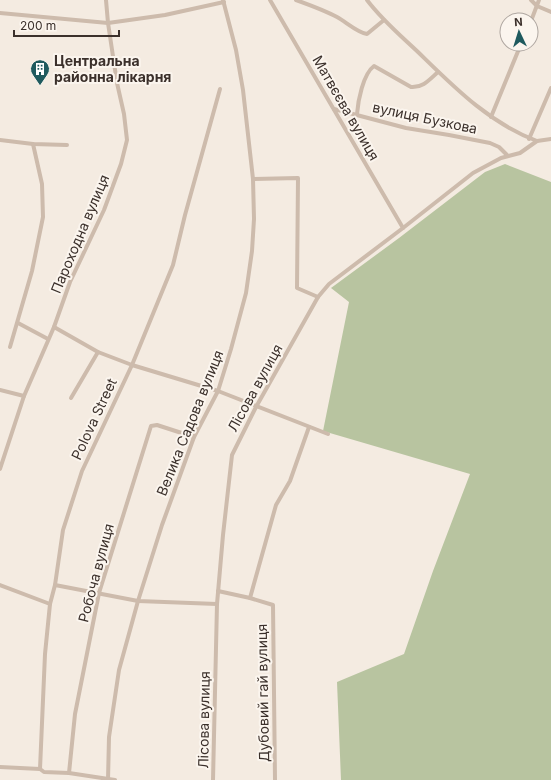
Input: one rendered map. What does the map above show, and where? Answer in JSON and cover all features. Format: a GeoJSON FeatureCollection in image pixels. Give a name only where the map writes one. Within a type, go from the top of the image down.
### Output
{"type":"FeatureCollection","features":[{"type":"Feature","properties":{"kind":"street","name":"Пароходна вулиця"},"geometry":{"type":"LineString","coordinates":[[0,469],[24,396],[54,327],[70,282],[104,210],[121,164],[127,140],[124,114],[117,83],[108,23],[106,0]]}},
{"type":"Feature","properties":{"kind":"street","name":"Матвєєва вулиця"},"geometry":{"type":"LineString","coordinates":[[270,0],[403,228]]}},
{"type":"Feature","properties":{"kind":"street"},"geometry":{"type":"LineString","coordinates":[[296,0],[336,16],[355,28],[361,34],[366,34],[384,20]]}},
{"type":"Feature","properties":{"kind":"street"},"geometry":{"type":"LineString","coordinates":[[367,0],[384,20],[465,98],[491,117],[537,141]]}},
{"type":"Feature","properties":{"kind":"street"},"geometry":{"type":"LineString","coordinates":[[531,0],[537,6],[551,12]]}},
{"type":"Feature","properties":{"kind":"street"},"geometry":{"type":"LineString","coordinates":[[535,12],[539,0]]}},
{"type":"Feature","properties":{"kind":"street"},"geometry":{"type":"LineString","coordinates":[[0,13],[108,23],[165,15],[223,1]]}},
{"type":"Feature","properties":{"kind":"street","name":"Велика Садова вулиця"},"geometry":{"type":"LineString","coordinates":[[108,780],[109,737],[119,670],[138,601],[162,525],[194,437],[218,391],[231,349],[247,286],[252,251],[254,219],[253,179],[241,77],[236,50],[223,1]]}},
{"type":"Feature","properties":{"kind":"street"},"geometry":{"type":"LineString","coordinates":[[491,117],[518,52]]}},
{"type":"Feature","properties":{"kind":"street"},"geometry":{"type":"LineString","coordinates":[[357,114],[358,100],[369,72],[374,66],[411,87],[416,87],[426,83],[438,72]]}},
{"type":"Feature","properties":{"kind":"street"},"geometry":{"type":"LineString","coordinates":[[529,138],[551,88]]}},
{"type":"Feature","properties":{"kind":"street","name":"Polova Street"},"geometry":{"type":"LineString","coordinates":[[40,769],[45,654],[50,604],[55,585],[63,530],[82,471],[132,364],[173,265],[185,215],[220,89]]}},
{"type":"Feature","properties":{"kind":"street","name":"вулиця Бузкова"},"geometry":{"type":"LineString","coordinates":[[334,109],[406,128],[464,137],[490,143],[499,147],[507,155]]}},
{"type":"Feature","properties":{"kind":"street","name":"Лісова вулиця"},"geometry":{"type":"LineString","coordinates":[[213,780],[217,604],[226,504],[232,455],[256,407],[318,297],[329,284],[473,173],[507,155],[520,153],[537,141],[551,139]]}},
{"type":"Feature","properties":{"kind":"street"},"geometry":{"type":"LineString","coordinates":[[0,140],[33,144],[67,145]]}},
{"type":"Feature","properties":{"kind":"street"},"geometry":{"type":"LineString","coordinates":[[10,347],[32,271],[42,217],[42,184],[33,144]]}},
{"type":"Feature","properties":{"kind":"street"},"geometry":{"type":"LineString","coordinates":[[253,179],[298,178],[297,288],[318,297]]}},
{"type":"Feature","properties":{"kind":"street"},"geometry":{"type":"LineString","coordinates":[[18,322],[48,339]]}},
{"type":"Feature","properties":{"kind":"street"},"geometry":{"type":"LineString","coordinates":[[54,327],[98,352],[218,391],[328,434]]}},
{"type":"Feature","properties":{"kind":"street"},"geometry":{"type":"LineString","coordinates":[[71,398],[98,352]]}},
{"type":"Feature","properties":{"kind":"street"},"geometry":{"type":"LineString","coordinates":[[0,390],[24,396]]}},
{"type":"Feature","properties":{"kind":"street","name":"Робоча вулиця"},"geometry":{"type":"LineString","coordinates":[[69,773],[75,714],[99,593],[151,426],[157,425],[194,437]]}},
{"type":"Feature","properties":{"kind":"street"},"geometry":{"type":"LineString","coordinates":[[218,591],[250,598],[276,505],[290,481],[309,427]]}},
{"type":"Feature","properties":{"kind":"street"},"geometry":{"type":"LineString","coordinates":[[55,585],[138,601],[217,604]]}},
{"type":"Feature","properties":{"kind":"street"},"geometry":{"type":"LineString","coordinates":[[0,586],[50,604]]}},
{"type":"Feature","properties":{"kind":"street","name":"Дубовий гай вулиця"},"geometry":{"type":"LineString","coordinates":[[250,598],[273,605],[275,780]]}},
{"type":"Feature","properties":{"kind":"street"},"geometry":{"type":"LineString","coordinates":[[0,767],[40,769],[44,772],[69,773],[115,780]]}},
{"type":"Feature","properties":{"kind":"green space"},"geometry":{"type":"Polygon","coordinates":[[[505,164],[551,182],[551,780],[341,780],[337,682],[404,654],[433,571],[470,474],[323,431],[349,302],[331,288],[485,172],[505,164]]]}},
{"type":"Feature","properties":{"kind":"place","name":"Центральна районна лікарня"},"geometry":{"type":"Point","coordinates":[40,86]}}]}
